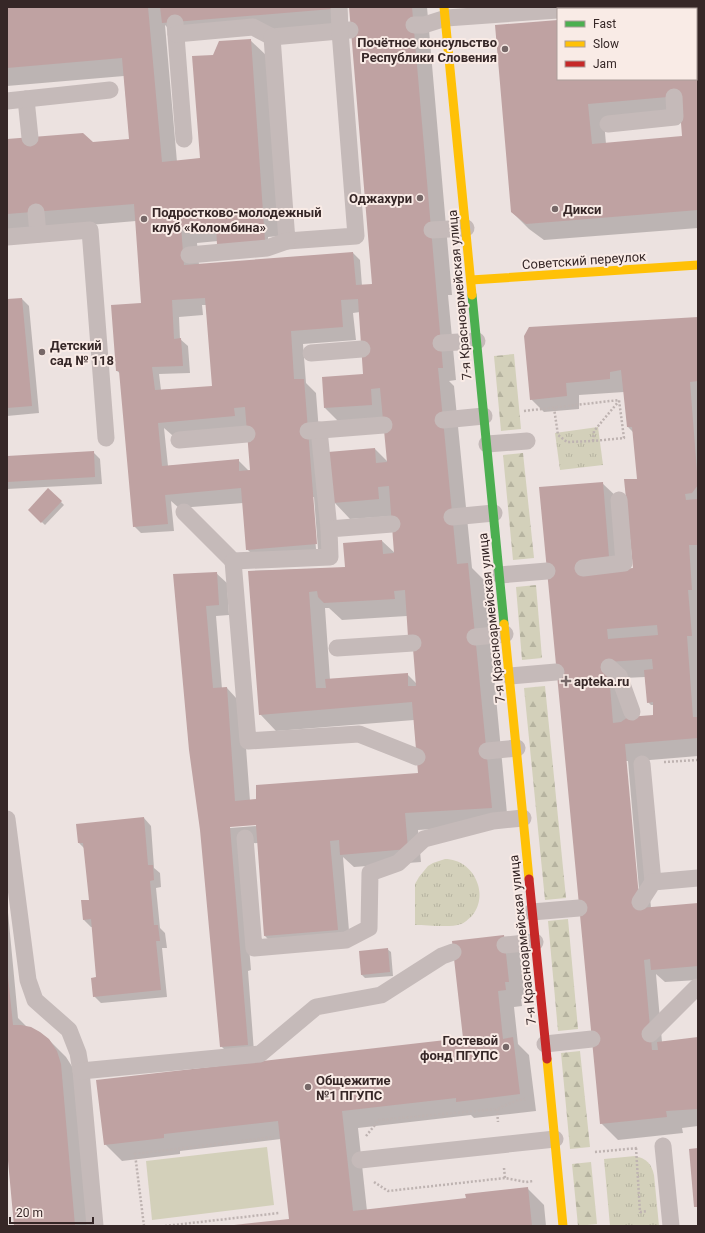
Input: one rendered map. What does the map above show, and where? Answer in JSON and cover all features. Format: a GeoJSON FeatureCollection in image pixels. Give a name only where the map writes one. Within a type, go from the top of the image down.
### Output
{"type":"FeatureCollection","features":[{"type":"Feature","properties":{"kind":"street","name":"7-я Красноармейская улица"},"geometry":{"type":"LineString","coordinates":[[445,13],[563,1226]]}},
{"type":"Feature","properties":{"kind":"street","name":"Советский переулок"},"geometry":{"type":"LineString","coordinates":[[471,280],[698,265]]}},
{"type":"Feature","properties":{"kind":"lane"},"geometry":{"type":"LineString","coordinates":[[189,255],[267,248],[287,241],[362,235],[345,31],[339,7]]}},
{"type":"Feature","properties":{"kind":"lane"},"geometry":{"type":"LineString","coordinates":[[585,8],[600,7]]}},
{"type":"Feature","properties":{"kind":"lane"},"geometry":{"type":"LineString","coordinates":[[414,25],[424,24],[445,13],[557,10]]}},
{"type":"Feature","properties":{"kind":"lane"},"geometry":{"type":"LineString","coordinates":[[184,139],[176,28],[252,27],[272,37],[345,31]]}},
{"type":"Feature","properties":{"kind":"lane"},"geometry":{"type":"LineString","coordinates":[[272,37],[287,241]]}},
{"type":"Feature","properties":{"kind":"lane"},"geometry":{"type":"LineString","coordinates":[[7,101],[110,90]]}},
{"type":"Feature","properties":{"kind":"lane"},"geometry":{"type":"LineString","coordinates":[[608,124],[675,117],[674,97]]}},
{"type":"Feature","properties":{"kind":"lane"},"geometry":{"type":"LineString","coordinates":[[26,99],[30,138]]}},
{"type":"Feature","properties":{"kind":"lane"},"geometry":{"type":"LineString","coordinates":[[36,212],[38,234]]}},
{"type":"Feature","properties":{"kind":"lane"},"geometry":{"type":"LineString","coordinates":[[432,230],[466,228]]}},
{"type":"Feature","properties":{"kind":"lane"},"geometry":{"type":"LineString","coordinates":[[7,237],[90,230],[106,438]]}},
{"type":"Feature","properties":{"kind":"lane"},"geometry":{"type":"LineString","coordinates":[[441,343],[477,341]]}},
{"type":"Feature","properties":{"kind":"lane"},"geometry":{"type":"LineString","coordinates":[[311,353],[362,349]]}},
{"type":"Feature","properties":{"kind":"lane"},"geometry":{"type":"LineString","coordinates":[[443,420],[484,416]]}},
{"type":"Feature","properties":{"kind":"lane"},"geometry":{"type":"LineString","coordinates":[[233,560],[330,557],[329,529],[314,430],[384,425]]}},
{"type":"Feature","properties":{"kind":"lane"},"geometry":{"type":"LineString","coordinates":[[180,440],[248,434]]}},
{"type":"Feature","properties":{"kind":"lane"},"geometry":{"type":"LineString","coordinates":[[487,444],[527,441]]}},
{"type":"Feature","properties":{"kind":"lane"},"geometry":{"type":"LineString","coordinates":[[583,568],[624,563],[619,500]]}},
{"type":"Feature","properties":{"kind":"lane"},"geometry":{"type":"LineString","coordinates":[[184,512],[233,560],[248,741],[359,734],[417,757]]}},
{"type":"Feature","properties":{"kind":"lane"},"geometry":{"type":"LineString","coordinates":[[452,517],[494,513]]}},
{"type":"Feature","properties":{"kind":"lane"},"geometry":{"type":"LineString","coordinates":[[329,529],[392,524]]}},
{"type":"Feature","properties":{"kind":"lane"},"geometry":{"type":"LineString","coordinates":[[500,575],[547,571]]}},
{"type":"Feature","properties":{"kind":"lane"},"geometry":{"type":"LineString","coordinates":[[475,637],[505,634]]}},
{"type":"Feature","properties":{"kind":"lane"},"geometry":{"type":"LineString","coordinates":[[337,648],[413,643]]}},
{"type":"Feature","properties":{"kind":"lane"},"geometry":{"type":"LineString","coordinates":[[609,667],[619,676],[632,712]]}},
{"type":"Feature","properties":{"kind":"lane"},"geometry":{"type":"LineString","coordinates":[[510,676],[556,672]]}},
{"type":"Feature","properties":{"kind":"lane"},"geometry":{"type":"LineString","coordinates":[[486,751],[517,748]]}},
{"type":"Feature","properties":{"kind":"lane"},"geometry":{"type":"LineString","coordinates":[[640,902],[653,882],[642,764]]}},
{"type":"Feature","properties":{"kind":"lane"},"geometry":{"type":"LineString","coordinates":[[244,838],[254,948],[346,940],[369,928],[370,873],[398,863],[424,839],[493,821],[523,818]]}},
{"type":"Feature","properties":{"kind":"lane"},"geometry":{"type":"LineString","coordinates":[[7,819],[28,980],[35,1000],[69,1030],[78,1053],[81,1071],[95,1226]]}},
{"type":"Feature","properties":{"kind":"lane"},"geometry":{"type":"LineString","coordinates":[[653,882],[698,878]]}},
{"type":"Feature","properties":{"kind":"lane"},"geometry":{"type":"LineString","coordinates":[[532,912],[579,908]]}},
{"type":"Feature","properties":{"kind":"lane"},"geometry":{"type":"LineString","coordinates":[[505,946],[535,942]]}},
{"type":"Feature","properties":{"kind":"lane"},"geometry":{"type":"LineString","coordinates":[[81,1071],[260,1054],[316,1007],[381,995],[442,956],[453,952]]}},
{"type":"Feature","properties":{"kind":"lane"},"geometry":{"type":"LineString","coordinates":[[650,1034],[697,987]]}},
{"type":"Feature","properties":{"kind":"lane"},"geometry":{"type":"LineString","coordinates":[[545,1044],[592,1039]]}},
{"type":"Feature","properties":{"kind":"lane"},"geometry":{"type":"LineString","coordinates":[[360,1160],[555,1139]]}},
{"type":"Feature","properties":{"kind":"lane"},"geometry":{"type":"LineString","coordinates":[[663,1146],[671,1226]]}},
{"type":"Feature","properties":{"kind":"path"},"geometry":{"type":"LineString","coordinates":[[554,408],[558,434],[567,442],[624,438],[619,400]]}},
{"type":"Feature","properties":{"kind":"path"},"geometry":{"type":"LineString","coordinates":[[524,411],[619,400]]}},
{"type":"Feature","properties":{"kind":"path"},"geometry":{"type":"LineString","coordinates":[[593,441],[594,431],[619,400]]}},
{"type":"Feature","properties":{"kind":"path"},"geometry":{"type":"LineString","coordinates":[[642,764],[698,760]]}},
{"type":"Feature","properties":{"kind":"path"},"geometry":{"type":"LineString","coordinates":[[144,1226],[135,1154],[274,1137]]}},
{"type":"Feature","properties":{"kind":"path"},"geometry":{"type":"LineString","coordinates":[[595,1152],[663,1146]]}},
{"type":"Feature","properties":{"kind":"path"},"geometry":{"type":"LineString","coordinates":[[165,1226],[279,1213]]}},
{"type":"Feature","properties":{"kind":"green space"},"geometry":{"type":"Polygon","coordinates":[[[514,354],[521,429],[501,431],[494,356],[514,354]]]}},
{"type":"Feature","properties":{"kind":"green space"},"geometry":{"type":"Polygon","coordinates":[[[598,427],[603,465],[560,470],[555,433],[598,427]]]}},
{"type":"Feature","properties":{"kind":"green space"},"geometry":{"type":"Polygon","coordinates":[[[523,453],[534,558],[513,560],[503,455],[523,453]]]}},
{"type":"Feature","properties":{"kind":"green space"},"geometry":{"type":"Polygon","coordinates":[[[536,585],[542,658],[522,660],[516,587],[536,585]]]}},
{"type":"Feature","properties":{"kind":"green space"},"geometry":{"type":"Polygon","coordinates":[[[545,686],[566,898],[545,900],[524,688],[545,686]]]}},
{"type":"Feature","properties":{"kind":"green space"},"geometry":{"type":"Polygon","coordinates":[[[445,859],[464,865],[471,872],[479,889],[477,908],[471,917],[457,925],[415,925],[415,884],[428,866],[445,859]]]}},
{"type":"Feature","properties":{"kind":"green space"},"geometry":{"type":"Polygon","coordinates":[[[568,919],[578,1029],[558,1031],[548,921],[568,919]]]}},
{"type":"Feature","properties":{"kind":"green space"},"geometry":{"type":"Polygon","coordinates":[[[580,1051],[590,1147],[570,1149],[561,1053],[580,1051]]]}},
{"type":"Feature","properties":{"kind":"green space"},"geometry":{"type":"Polygon","coordinates":[[[267,1147],[274,1205],[152,1220],[146,1161],[267,1147]]]}},
{"type":"Feature","properties":{"kind":"green space"},"geometry":{"type":"Polygon","coordinates":[[[635,1156],[648,1162],[653,1171],[659,1226],[610,1226],[604,1159],[635,1156]]]}},
{"type":"Feature","properties":{"kind":"green space"},"geometry":{"type":"Polygon","coordinates":[[[591,1162],[597,1224],[578,1226],[572,1164],[591,1162]]]}},
{"type":"Feature","properties":{"kind":"building"},"geometry":{"type":"Polygon","coordinates":[[[7,7],[148,7],[162,162],[200,158],[192,56],[213,55],[219,41],[251,39],[265,241],[217,245],[216,224],[181,227],[184,265],[353,252],[356,285],[372,284],[349,7],[412,7],[443,368],[438,368],[457,564],[468,563],[492,808],[405,813],[408,849],[340,855],[339,840],[330,841],[338,930],[264,936],[256,825],[230,827],[248,1045],[220,1047],[200,830],[189,750],[173,574],[217,572],[219,605],[206,606],[213,688],[227,687],[235,801],[256,799],[256,785],[418,773],[412,702],[259,715],[248,571],[345,567],[343,543],[382,540],[383,554],[394,553],[389,486],[378,487],[379,499],[333,503],[328,452],[375,448],[376,463],[387,462],[380,388],[371,389],[372,405],[324,408],[322,377],[363,374],[358,299],[341,300],[343,327],[291,331],[294,379],[304,379],[317,544],[246,550],[241,488],[165,495],[168,524],[133,527],[119,371],[116,371],[111,305],[141,303],[134,204],[7,214],[7,139],[83,133],[93,142],[129,139],[122,58],[7,68],[7,7]],[[205,298],[172,300],[174,339],[181,338],[183,366],[152,367],[155,390],[212,386],[205,298]],[[245,407],[234,408],[235,416],[158,423],[162,466],[239,459],[239,471],[250,470],[245,407]],[[405,590],[394,591],[395,599],[324,603],[318,597],[317,591],[309,592],[316,688],[326,688],[325,679],[408,673],[408,686],[416,686],[412,636],[408,637],[405,590]]]}},
{"type":"Feature","properties":{"kind":"building"},"geometry":{"type":"Polygon","coordinates":[[[160,7],[332,7],[332,9],[162,23],[160,7]]]}},
{"type":"Feature","properties":{"kind":"building"},"geometry":{"type":"Polygon","coordinates":[[[698,13],[698,210],[526,224],[511,212],[495,25],[557,20],[557,80],[697,80],[698,13]],[[679,96],[588,104],[592,144],[682,136],[679,96]]]}},
{"type":"Feature","properties":{"kind":"building"},"geometry":{"type":"Polygon","coordinates":[[[22,298],[32,406],[7,408],[7,299],[22,298]]]}},
{"type":"Feature","properties":{"kind":"building"},"geometry":{"type":"Polygon","coordinates":[[[698,317],[698,381],[690,382],[698,485],[692,493],[685,494],[686,500],[698,499],[698,545],[689,545],[692,590],[688,590],[692,636],[687,636],[693,717],[698,717],[698,738],[625,744],[640,908],[698,903],[698,966],[651,970],[650,959],[644,960],[652,1050],[658,1050],[657,1042],[698,1037],[698,1109],[666,1111],[667,1117],[600,1124],[539,487],[603,482],[609,557],[583,573],[633,568],[624,479],[637,479],[632,427],[627,427],[621,370],[610,372],[610,379],[566,383],[567,396],[530,400],[524,336],[529,327],[698,317]],[[657,625],[607,629],[608,639],[658,635],[657,625]],[[652,659],[608,662],[613,723],[621,722],[628,717],[653,715],[653,702],[647,703],[644,670],[653,669],[652,659]]]}},
{"type":"Feature","properties":{"kind":"building"},"geometry":{"type":"Polygon","coordinates":[[[94,451],[95,477],[7,482],[7,456],[94,451]]]}},
{"type":"Feature","properties":{"kind":"building"},"geometry":{"type":"Polygon","coordinates":[[[48,488],[62,501],[41,523],[28,510],[48,488]]]}},
{"type":"Feature","properties":{"kind":"building"},"geometry":{"type":"Polygon","coordinates":[[[144,817],[148,865],[153,865],[154,880],[150,881],[154,925],[158,925],[160,941],[156,941],[161,990],[93,997],[91,978],[96,977],[91,919],[83,920],[81,900],[89,900],[83,843],[78,843],[76,824],[144,817]]]}},
{"type":"Feature","properties":{"kind":"building","name":"Общежитие №1 ПГУПС"},"geometry":{"type":"Polygon","coordinates":[[[504,935],[509,982],[505,982],[506,990],[498,991],[503,1039],[513,1037],[520,1094],[456,1102],[456,1098],[342,1111],[353,1211],[466,1198],[465,1194],[528,1187],[532,1226],[234,1226],[289,1219],[278,1121],[164,1134],[164,1138],[104,1145],[96,1080],[463,1038],[452,941],[504,935]]]}},
{"type":"Feature","properties":{"kind":"building"},"geometry":{"type":"Polygon","coordinates":[[[388,948],[390,972],[361,975],[359,951],[388,948]]]}},
{"type":"Feature","properties":{"kind":"building"},"geometry":{"type":"Polygon","coordinates":[[[7,976],[13,1025],[31,1027],[49,1039],[57,1051],[61,1064],[75,1226],[14,1226],[7,1150],[7,976]]]}},
{"type":"Feature","properties":{"kind":"building"},"geometry":{"type":"Polygon","coordinates":[[[698,1148],[698,1207],[694,1207],[689,1149],[698,1148]]]}},
{"type":"Feature","properties":{"kind":"traffic: fast"},"geometry":{"type":"LineString","coordinates":[[472,295],[504,624]]}},
{"type":"Feature","properties":{"kind":"traffic: slow"},"geometry":{"type":"LineString","coordinates":[[444,7],[472,295]]}},
{"type":"Feature","properties":{"kind":"traffic: slow"},"geometry":{"type":"LineString","coordinates":[[471,280],[698,265]]}},
{"type":"Feature","properties":{"kind":"traffic: slow"},"geometry":{"type":"LineString","coordinates":[[504,624],[529,879]]}},
{"type":"Feature","properties":{"kind":"traffic: slow"},"geometry":{"type":"LineString","coordinates":[[547,1059],[563,1226]]}},
{"type":"Feature","properties":{"kind":"traffic: jam"},"geometry":{"type":"LineString","coordinates":[[529,879],[547,1059]]}},
{"type":"Feature","properties":{"kind":"place","name":"Почётное консульство Республики Словения"},"geometry":{"type":"Point","coordinates":[505,49]}},
{"type":"Feature","properties":{"kind":"place","name":"Оджахури"},"geometry":{"type":"Point","coordinates":[420,198]}},
{"type":"Feature","properties":{"kind":"place","name":"Дикси"},"geometry":{"type":"Point","coordinates":[555,209]}},
{"type":"Feature","properties":{"kind":"place","name":"Подростково-молодежный клуб «Коломбина»"},"geometry":{"type":"Point","coordinates":[144,219]}},
{"type":"Feature","properties":{"kind":"place","name":"Детский сад № 118"},"geometry":{"type":"Point","coordinates":[42,352]}},
{"type":"Feature","properties":{"kind":"place","name":"apteka.ru"},"geometry":{"type":"Point","coordinates":[566,681]}},
{"type":"Feature","properties":{"kind":"place","name":"Гостевой фонд ПГУПС"},"geometry":{"type":"Point","coordinates":[506,1047]}},
{"type":"Feature","properties":{"kind":"place","name":"Общежитие №1 ПГУПС"},"geometry":{"type":"Point","coordinates":[308,1087]}}]}
